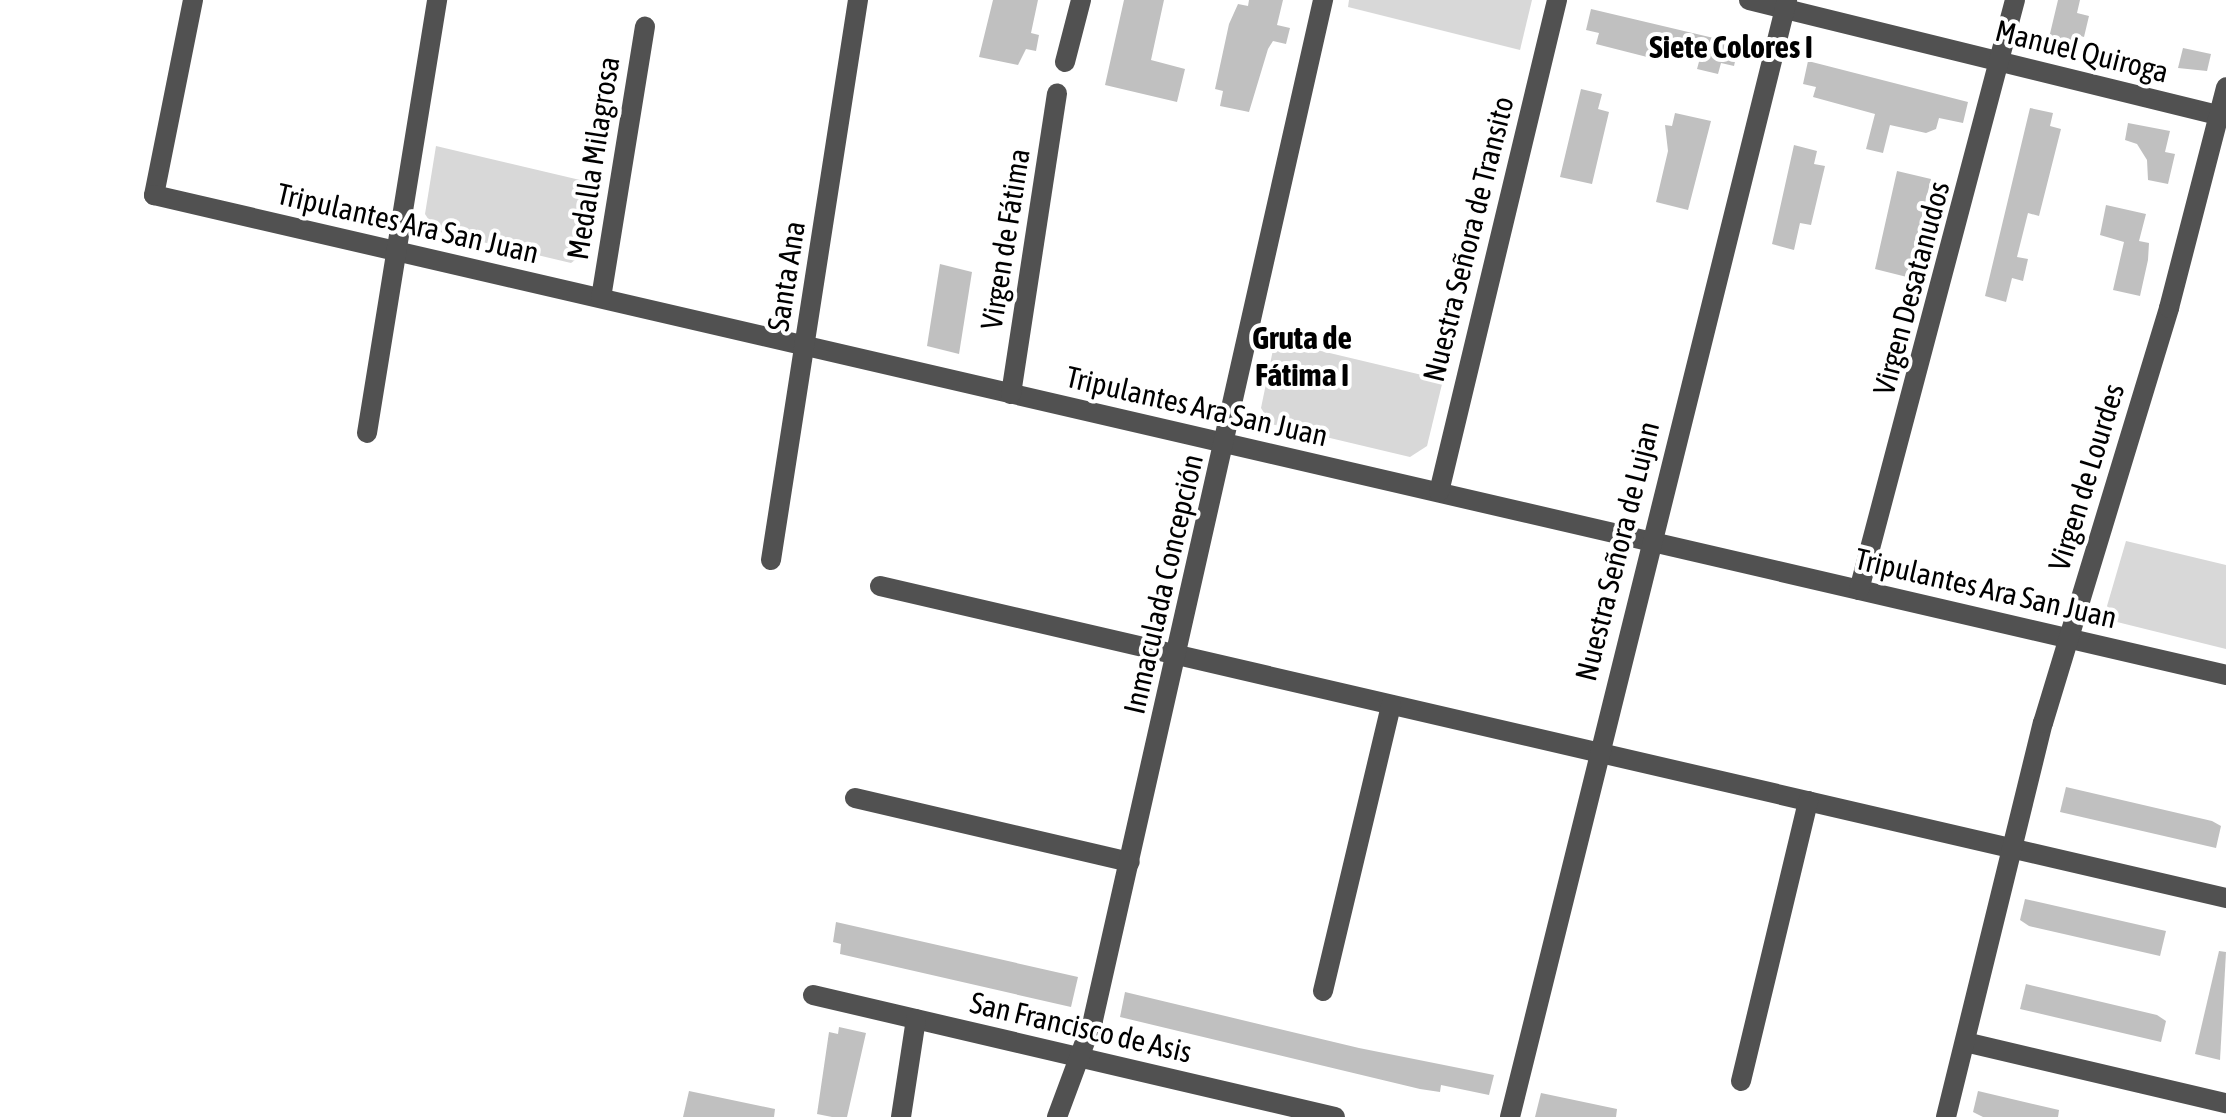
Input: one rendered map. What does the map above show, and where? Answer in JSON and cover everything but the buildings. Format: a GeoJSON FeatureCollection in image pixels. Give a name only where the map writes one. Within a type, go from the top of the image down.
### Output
{"type":"FeatureCollection","features":[{"type":"Feature","properties":{"kind":"street","name":"Tripulantes Ara San Juan"},"geometry":{"type":"LineString","coordinates":[[194,0],[154,195],[2226,675]]}},
{"type":"Feature","properties":{"kind":"street"},"geometry":{"type":"LineString","coordinates":[[367,433],[437,0]]}},
{"type":"Feature","properties":{"kind":"street","name":"Santa Ana"},"geometry":{"type":"LineString","coordinates":[[771,560],[858,0]]}},
{"type":"Feature","properties":{"kind":"street"},"geometry":{"type":"LineString","coordinates":[[1065,62],[1081,0]]}},
{"type":"Feature","properties":{"kind":"street","name":"Inmaculada Concepción"},"geometry":{"type":"LineString","coordinates":[[1057,1117],[1093,1020],[1179,655],[1322,0]]}},
{"type":"Feature","properties":{"kind":"street","name":"Nuestra Señora de Transito"},"geometry":{"type":"LineString","coordinates":[[1438,492],[1557,0]]}},
{"type":"Feature","properties":{"kind":"street","name":"Manuel Quiroga"},"geometry":{"type":"LineString","coordinates":[[1749,0],[1786,4],[2222,116]]}},
{"type":"Feature","properties":{"kind":"street","name":"Virgen Desatanudos"},"geometry":{"type":"LineString","coordinates":[[1859,590],[2015,0]]}},
{"type":"Feature","properties":{"kind":"street","name":"Nuestra Señora de Lujan"},"geometry":{"type":"LineString","coordinates":[[1510,1117],[1786,4]]}},
{"type":"Feature","properties":{"kind":"street","name":"Medalla Milagrosa"},"geometry":{"type":"LineString","coordinates":[[600,298],[645,27]]}},
{"type":"Feature","properties":{"kind":"street","name":"Virgen de Lourdes"},"geometry":{"type":"LineString","coordinates":[[1946,1117],[2068,638],[2170,308],[2222,116],[2226,87]]}},
{"type":"Feature","properties":{"kind":"street","name":"Virgen de Fátima"},"geometry":{"type":"LineString","coordinates":[[1011,394],[1058,93]]}},
{"type":"Feature","properties":{"kind":"street"},"geometry":{"type":"LineString","coordinates":[[880,586],[2226,898]]}},
{"type":"Feature","properties":{"kind":"street"},"geometry":{"type":"LineString","coordinates":[[1323,992],[1391,705]]}},
{"type":"Feature","properties":{"kind":"street"},"geometry":{"type":"LineString","coordinates":[[855,798],[1130,862]]}},
{"type":"Feature","properties":{"kind":"street"},"geometry":{"type":"LineString","coordinates":[[1740,1080],[1808,801]]}},
{"type":"Feature","properties":{"kind":"street","name":"San Francisco de Asis"},"geometry":{"type":"LineString","coordinates":[[813,994],[1078,1057],[1279,1111],[1335,1117]]}},
{"type":"Feature","properties":{"kind":"street"},"geometry":{"type":"LineString","coordinates":[[901,1117],[916,1019]]}},
{"type":"Feature","properties":{"kind":"street"},"geometry":{"type":"LineString","coordinates":[[1965,1042],[2226,1104]]}},
{"type":"Feature","properties":{"kind":"shaded area"},"geometry":{"type":"Polygon","coordinates":[[[1349,0],[1532,0],[1520,50],[1348,7],[1349,0]]]}},
{"type":"Feature","properties":{"kind":"shaded area"},"geometry":{"type":"Polygon","coordinates":[[[436,146],[597,184],[586,252],[571,263],[436,231],[425,214],[436,146]]]}},
{"type":"Feature","properties":{"kind":"shaded area"},"geometry":{"type":"Polygon","coordinates":[[[1275,340],[1443,380],[1427,446],[1410,457],[1271,424],[1261,408],[1275,340]]]}},
{"type":"Feature","properties":{"kind":"shaded area"},"geometry":{"type":"Polygon","coordinates":[[[2126,541],[2226,565],[2226,649],[2117,622],[2107,606],[2126,541]]]}},
{"type":"Feature","properties":{"kind":"district","name":"Siete Colores I"},"geometry":{"type":"Point","coordinates":[1731,47]}},
{"type":"Feature","properties":{"kind":"district","name":"Gruta de Fátima I"},"geometry":{"type":"Point","coordinates":[1302,358]}}]}
